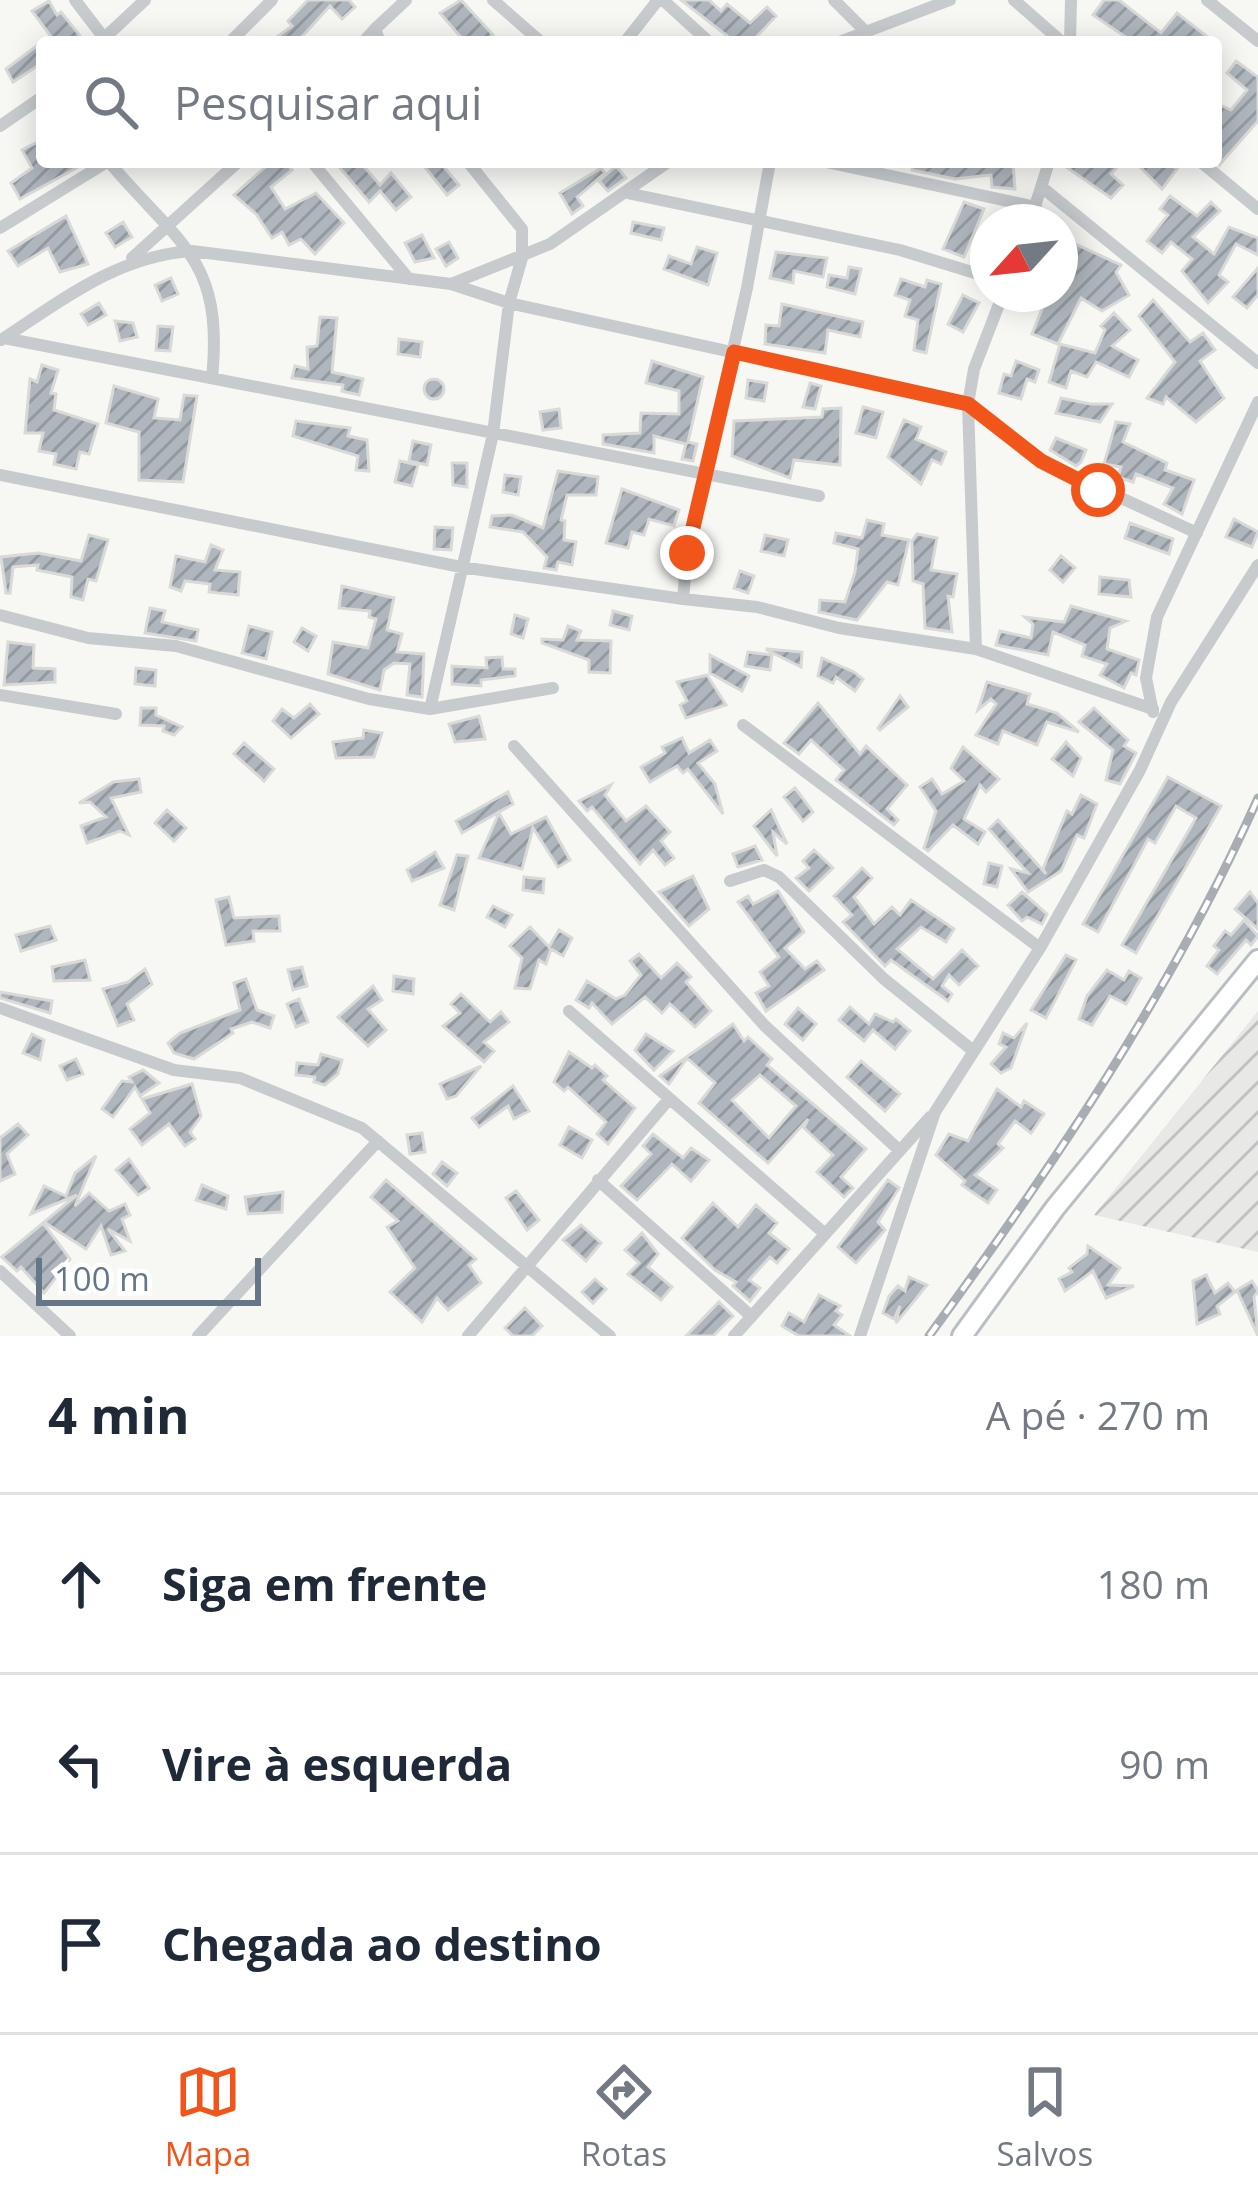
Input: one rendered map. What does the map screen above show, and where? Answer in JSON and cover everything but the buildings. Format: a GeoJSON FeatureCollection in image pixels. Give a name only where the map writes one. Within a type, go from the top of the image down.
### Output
{"type":"FeatureCollection","features":[{"type":"Feature","properties":{"kind":"street"},"geometry":{"type":"LineString","coordinates":[[75,0],[99,36]]}},
{"type":"Feature","properties":{"kind":"street"},"geometry":{"type":"LineString","coordinates":[[106,36],[145,0]]}},
{"type":"Feature","properties":{"kind":"street"},"geometry":{"type":"LineString","coordinates":[[236,36],[272,0]]}},
{"type":"Feature","properties":{"kind":"street"},"geometry":{"type":"LineString","coordinates":[[378,35],[406,0]]}},
{"type":"Feature","properties":{"kind":"street"},"geometry":{"type":"LineString","coordinates":[[493,0],[534,36]]}},
{"type":"Feature","properties":{"kind":"street"},"geometry":{"type":"LineString","coordinates":[[630,36],[661,0],[702,36]]}},
{"type":"Feature","properties":{"kind":"street"},"geometry":{"type":"LineString","coordinates":[[834,0],[864,30]]}},
{"type":"Feature","properties":{"kind":"street"},"geometry":{"type":"LineString","coordinates":[[852,36],[950,0]]}},
{"type":"Feature","properties":{"kind":"street"},"geometry":{"type":"LineString","coordinates":[[1014,0],[1059,36]]}},
{"type":"Feature","properties":{"kind":"street"},"geometry":{"type":"LineString","coordinates":[[1067,36],[1071,0]]}},
{"type":"Feature","properties":{"kind":"street"},"geometry":{"type":"LineString","coordinates":[[1207,0],[1258,41]]}},
{"type":"Feature","properties":{"kind":"street"},"geometry":{"type":"LineString","coordinates":[[0,125],[36,101]]}},
{"type":"Feature","properties":{"kind":"street"},"geometry":{"type":"LineString","coordinates":[[0,228],[98,168]]}},
{"type":"Feature","properties":{"kind":"street"},"geometry":{"type":"LineString","coordinates":[[113,168],[192,251],[205,278],[216,332],[212,378]]}},
{"type":"Feature","properties":{"kind":"street"},"geometry":{"type":"LineString","coordinates":[[2,339],[128,262],[232,168]]}},
{"type":"Feature","properties":{"kind":"street"},"geometry":{"type":"LineString","coordinates":[[317,168],[409,279]]}},
{"type":"Feature","properties":{"kind":"street"},"geometry":{"type":"LineString","coordinates":[[473,168],[522,229],[550,244]]}},
{"type":"Feature","properties":{"kind":"street"},"geometry":{"type":"LineString","coordinates":[[451,284],[550,244],[659,168]]}},
{"type":"Feature","properties":{"kind":"street"},"geometry":{"type":"LineString","coordinates":[[683,599],[687,553],[734,352],[769,168]]}},
{"type":"Feature","properties":{"kind":"street"},"geometry":{"type":"LineString","coordinates":[[854,168],[1022,204]]}},
{"type":"Feature","properties":{"kind":"street"},"geometry":{"type":"LineString","coordinates":[[1037,204],[1048,168]]}},
{"type":"Feature","properties":{"kind":"street"},"geometry":{"type":"LineString","coordinates":[[1208,168],[1258,209]]}},
{"type":"Feature","properties":{"kind":"street"},"geometry":{"type":"LineString","coordinates":[[1044,188],[1258,363]]}},
{"type":"Feature","properties":{"kind":"street"},"geometry":{"type":"LineString","coordinates":[[626,193],[757,224],[900,250],[970,271]]}},
{"type":"Feature","properties":{"kind":"street"},"geometry":{"type":"LineString","coordinates":[[430,709],[493,434],[509,303],[522,258],[522,229]]}},
{"type":"Feature","properties":{"kind":"street"},"geometry":{"type":"LineString","coordinates":[[128,262],[192,251],[451,284],[509,303],[968,404],[1041,461],[1197,533]]}},
{"type":"Feature","properties":{"kind":"street"},"geometry":{"type":"LineString","coordinates":[[976,649],[968,404],[974,369],[996,312]]}},
{"type":"Feature","properties":{"kind":"street"},"geometry":{"type":"LineString","coordinates":[[2,339],[819,496]]}},
{"type":"Feature","properties":{"kind":"street"},"geometry":{"type":"LineString","coordinates":[[1158,728],[1146,678],[1149,642],[1258,402]]}},
{"type":"Feature","properties":{"kind":"street"},"geometry":{"type":"LineString","coordinates":[[0,476],[460,567],[758,607],[839,628],[976,649],[1153,709]]}},
{"type":"Feature","properties":{"kind":"street"},"geometry":{"type":"LineString","coordinates":[[860,1336],[935,1112],[971,1049],[1040,948],[1140,770],[1158,728],[1258,565]]}},
{"type":"Feature","properties":{"kind":"street"},"geometry":{"type":"LineString","coordinates":[[0,615],[88,638],[176,646],[369,699],[430,709],[553,688]]}},
{"type":"Feature","properties":{"kind":"street"},"geometry":{"type":"LineString","coordinates":[[0,695],[116,714]]}},
{"type":"Feature","properties":{"kind":"street"},"geometry":{"type":"LineString","coordinates":[[743,725],[1040,948]]}},
{"type":"Feature","properties":{"kind":"street"},"geometry":{"type":"LineString","coordinates":[[514,746],[765,1026],[899,1150]]}},
{"type":"Feature","properties":{"kind":"street"},"geometry":{"type":"LineString","coordinates":[[730,881],[764,870],[779,877],[884,980],[971,1049]]}},
{"type":"Feature","properties":{"kind":"street"},"geometry":{"type":"LineString","coordinates":[[962,1336],[1055,1208],[1258,960]]}},
{"type":"Feature","properties":{"kind":"street"},"geometry":{"type":"LineString","coordinates":[[0,1008],[174,1070],[240,1078],[362,1128],[610,1336]]}},
{"type":"Feature","properties":{"kind":"street"},"geometry":{"type":"LineString","coordinates":[[569,1011],[824,1233]]}},
{"type":"Feature","properties":{"kind":"street"},"geometry":{"type":"LineString","coordinates":[[468,1336],[669,1099]]}},
{"type":"Feature","properties":{"kind":"street"},"geometry":{"type":"LineString","coordinates":[[734,1336],[935,1112]]}},
{"type":"Feature","properties":{"kind":"street"},"geometry":{"type":"LineString","coordinates":[[198,1336],[378,1141]]}},
{"type":"Feature","properties":{"kind":"street"},"geometry":{"type":"LineString","coordinates":[[598,1180],[752,1316]]}},
{"type":"Feature","properties":{"kind":"street"},"geometry":{"type":"LineString","coordinates":[[0,1271],[70,1336]]}},
{"type":"Feature","properties":{"kind":"shaded area"},"geometry":{"type":"Polygon","coordinates":[[[1258,1011],[1258,1252],[1094,1215],[1258,1011]]]}},
{"type":"Feature","properties":{"kind":"railway"},"geometry":{"type":"LineString","coordinates":[[929,1336],[1108,1076],[1188,940],[1258,798]]}},
{"type":"Feature","properties":{"kind":"route"},"geometry":{"type":"LineString","coordinates":[[687,553],[734,352],[968,404],[1041,461],[1098,490]]}}]}
